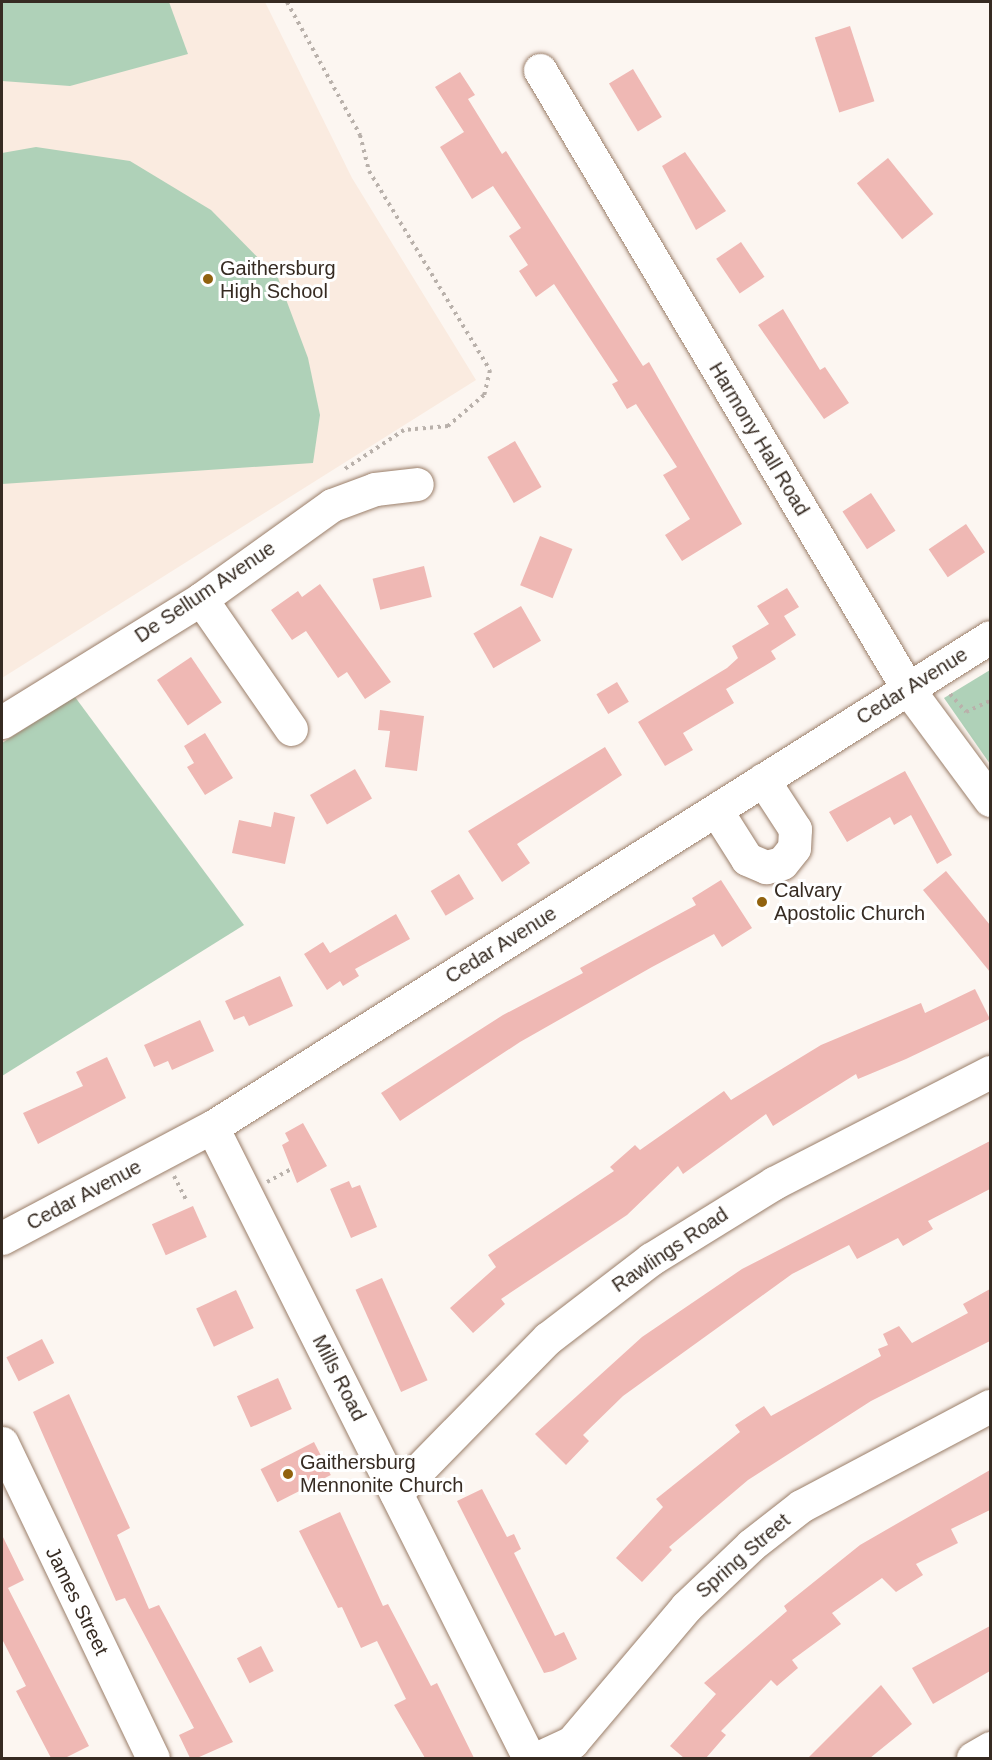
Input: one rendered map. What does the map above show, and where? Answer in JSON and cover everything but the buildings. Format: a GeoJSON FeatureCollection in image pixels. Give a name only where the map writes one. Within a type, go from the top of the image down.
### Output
{"type":"FeatureCollection","features":[{"type":"Feature","properties":{"kind":"street","name":"Harmony Hall Road"},"geometry":{"type":"LineString","coordinates":[[540,70],[908,689],[990,800]]}},
{"type":"Feature","properties":{"kind":"street","name":"De Sellum Avenue"},"geometry":{"type":"LineString","coordinates":[[2,722],[201,599],[332,505],[375,489],[417,484]]}},
{"type":"Feature","properties":{"kind":"street"},"geometry":{"type":"LineString","coordinates":[[201,599],[291,729]]}},
{"type":"Feature","properties":{"kind":"street","name":"Cedar Avenue"},"geometry":{"type":"LineString","coordinates":[[2,1238],[212,1127],[990,637]]}},
{"type":"Feature","properties":{"kind":"street"},"geometry":{"type":"LineString","coordinates":[[716,810],[747,859],[766,867],[782,863],[794,848],[795,829],[763,780]]}},
{"type":"Feature","properties":{"kind":"street","name":"Rawlings Road"},"geometry":{"type":"LineString","coordinates":[[396,1493],[548,1338],[651,1259],[774,1183],[990,1072]]}},
{"type":"Feature","properties":{"kind":"street","name":"Mills Road"},"geometry":{"type":"LineString","coordinates":[[212,1127],[529,1758]]}},
{"type":"Feature","properties":{"kind":"street","name":"Spring Street"},"geometry":{"type":"LineString","coordinates":[[538,1758],[572,1742],[686,1607],[751,1545],[801,1506],[990,1406]]}},
{"type":"Feature","properties":{"kind":"street","name":"James Street"},"geometry":{"type":"LineString","coordinates":[[2,1443],[153,1758]]}},
{"type":"Feature","properties":{"kind":"street"},"geometry":{"type":"LineString","coordinates":[[973,1758],[990,1748]]}},
{"type":"Feature","properties":{"kind":"path"},"geometry":{"type":"LineString","coordinates":[[287,2],[360,135],[369,171],[490,370],[484,395],[459,419],[435,430],[404,430],[338,474]]}},
{"type":"Feature","properties":{"kind":"path"},"geometry":{"type":"LineString","coordinates":[[950,694],[966,712],[990,701]]}},
{"type":"Feature","properties":{"kind":"shaded area","name":"Gaithersburg High School"},"geometry":{"type":"Polygon","coordinates":[[[2,2],[265,2],[352,178],[476,380],[2,678],[2,2]]]}},
{"type":"Feature","properties":{"kind":"green space"},"geometry":{"type":"Polygon","coordinates":[[[2,2],[169,2],[188,54],[70,86],[2,81],[2,2]]]}},
{"type":"Feature","properties":{"kind":"green space"},"geometry":{"type":"Polygon","coordinates":[[[36,147],[130,161],[211,210],[278,278],[308,358],[320,415],[313,463],[2,484],[2,153],[36,147]]]}},
{"type":"Feature","properties":{"kind":"green space"},"geometry":{"type":"Polygon","coordinates":[[[990,670],[990,764],[944,698],[990,670]]]}},
{"type":"Feature","properties":{"kind":"green space"},"geometry":{"type":"Polygon","coordinates":[[[75,697],[244,925],[2,1076],[2,743],[75,697]]]}},
{"type":"Feature","properties":{"kind":"place","name":"Gaithersburg High School"},"geometry":{"type":"Point","coordinates":[208,279]}},
{"type":"Feature","properties":{"kind":"place","name":"Calvary Apostolic Church"},"geometry":{"type":"Point","coordinates":[762,902]}},
{"type":"Feature","properties":{"kind":"place","name":"Gaithersburg Mennonite Church"},"geometry":{"type":"Point","coordinates":[288,1474]}}]}
